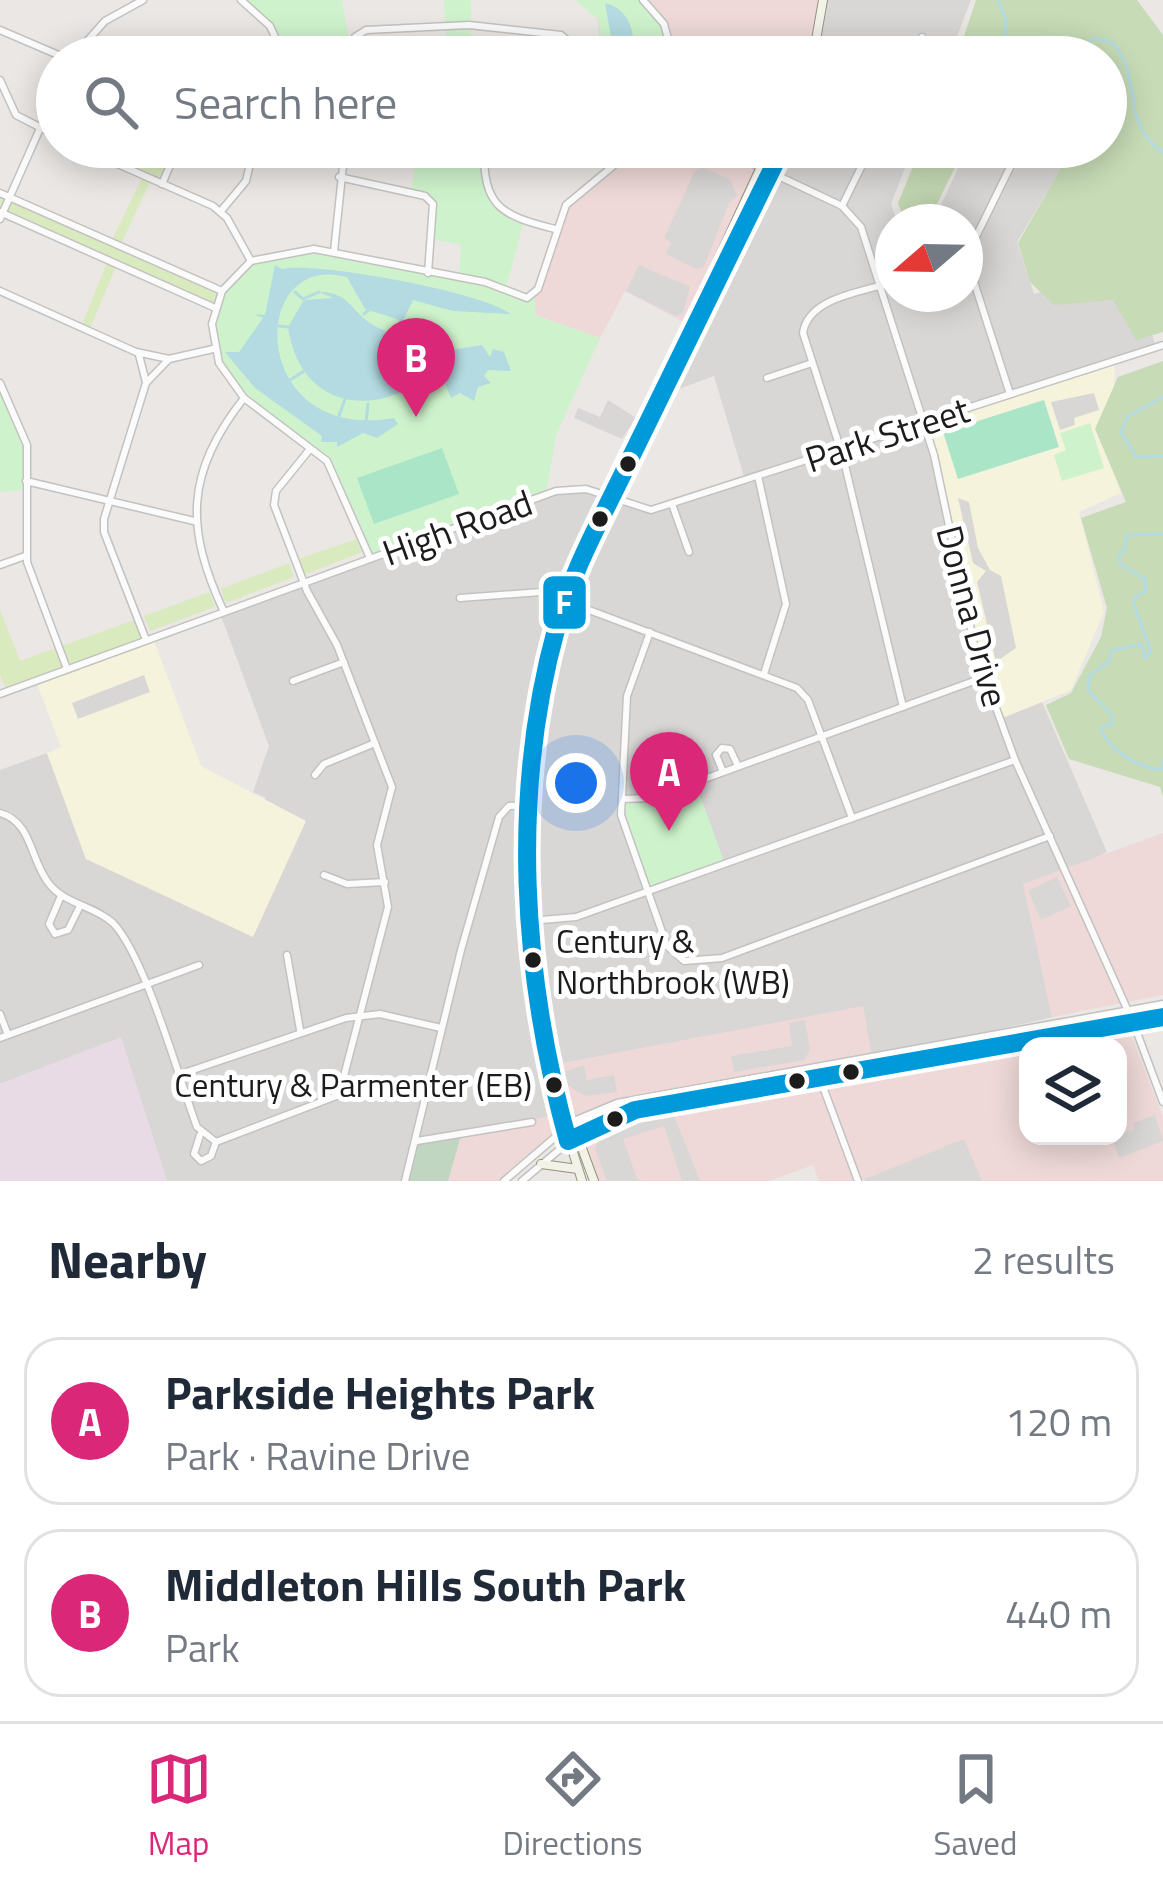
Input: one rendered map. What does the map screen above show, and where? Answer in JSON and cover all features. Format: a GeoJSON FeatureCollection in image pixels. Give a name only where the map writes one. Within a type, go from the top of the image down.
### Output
{"type":"FeatureCollection","features":[{"type":"Feature","properties":{"kind":"main road"},"geometry":{"type":"LineString","coordinates":[[817,36],[823,0]]}},
{"type":"Feature","properties":{"kind":"main road"},"geometry":{"type":"LineString","coordinates":[[689,334],[695,310],[760,168]]}},
{"type":"Feature","properties":{"kind":"main road"},"geometry":{"type":"LineString","coordinates":[[582,1181],[544,1046],[529,921],[542,687],[565,601],[689,334],[773,168]]}},
{"type":"Feature","properties":{"kind":"main road"},"geometry":{"type":"LineString","coordinates":[[544,1046],[594,1181]]}},
{"type":"Feature","properties":{"kind":"main road"},"geometry":{"type":"LineString","coordinates":[[541,1164],[578,1169]]}},
{"type":"Feature","properties":{"kind":"street"},"geometry":{"type":"LineString","coordinates":[[92,36],[105,21],[143,0]]}},
{"type":"Feature","properties":{"kind":"street"},"geometry":{"type":"LineString","coordinates":[[242,0],[275,36]]}},
{"type":"Feature","properties":{"kind":"street"},"geometry":{"type":"LineString","coordinates":[[643,0],[664,24],[667,36]]}},
{"type":"Feature","properties":{"kind":"street"},"geometry":{"type":"LineString","coordinates":[[357,36],[405,26],[513,29],[564,36]]}},
{"type":"Feature","properties":{"kind":"street"},"geometry":{"type":"LineString","coordinates":[[0,30],[36,45]]}},
{"type":"Feature","properties":{"kind":"street"},"geometry":{"type":"LineString","coordinates":[[0,80],[16,115],[36,127]]}},
{"type":"Feature","properties":{"kind":"street"},"geometry":{"type":"LineString","coordinates":[[36,136],[4,195],[1,215],[213,308]]}},
{"type":"Feature","properties":{"kind":"street"},"geometry":{"type":"LineString","coordinates":[[162,184],[169,168]]}},
{"type":"Feature","properties":{"kind":"street"},"geometry":{"type":"LineString","coordinates":[[220,212],[246,181],[249,168]]}},
{"type":"Feature","properties":{"kind":"street"},"geometry":{"type":"LineString","coordinates":[[334,251],[341,168]]}},
{"type":"Feature","properties":{"kind":"street"},"geometry":{"type":"LineString","coordinates":[[484,168],[484,183],[493,202],[507,214],[555,229]]}},
{"type":"Feature","properties":{"kind":"street"},"geometry":{"type":"LineString","coordinates":[[370,558],[327,461],[244,398],[213,349],[213,308],[222,291],[250,261],[292,250],[334,251],[485,282],[527,298],[538,289],[555,229],[570,199],[608,168]]}},
{"type":"Feature","properties":{"kind":"street"},"geometry":{"type":"LineString","coordinates":[[762,168],[842,206],[861,168]]}},
{"type":"Feature","properties":{"kind":"street"},"geometry":{"type":"LineString","coordinates":[[983,223],[1010,168]]}},
{"type":"Feature","properties":{"kind":"street"},"geometry":{"type":"LineString","coordinates":[[129,169],[220,212],[250,261]]}},
{"type":"Feature","properties":{"kind":"street"},"geometry":{"type":"LineString","coordinates":[[339,177],[425,196],[433,204],[428,273]]}},
{"type":"Feature","properties":{"kind":"street"},"geometry":{"type":"LineString","coordinates":[[4,195],[222,291]]}},
{"type":"Feature","properties":{"kind":"street","name":"Donna Drive"},"geometry":{"type":"LineString","coordinates":[[842,206],[861,227],[875,270]]}},
{"type":"Feature","properties":{"kind":"street"},"geometry":{"type":"LineString","coordinates":[[875,288],[813,310],[803,333],[840,449],[903,706]]}},
{"type":"Feature","properties":{"kind":"street"},"geometry":{"type":"LineString","coordinates":[[0,291],[136,352],[169,359],[213,349]]}},
{"type":"Feature","properties":{"kind":"street"},"geometry":{"type":"LineString","coordinates":[[983,308],[1010,394]]}},
{"type":"Feature","properties":{"kind":"street","name":"Donna Drive"},"geometry":{"type":"LineString","coordinates":[[888,312],[924,422],[985,677],[1015,760],[1133,1022],[1163,1102]]}},
{"type":"Feature","properties":{"kind":"street","name":"Park Street"},"geometry":{"type":"LineString","coordinates":[[611,499],[641,510],[672,504],[1163,345]]}},
{"type":"Feature","properties":{"kind":"street"},"geometry":{"type":"LineString","coordinates":[[136,352],[146,383]]}},
{"type":"Feature","properties":{"kind":"street"},"geometry":{"type":"LineString","coordinates":[[146,640],[104,532],[108,501],[146,383],[169,359]]}},
{"type":"Feature","properties":{"kind":"street"},"geometry":{"type":"LineString","coordinates":[[767,378],[812,363]]}},
{"type":"Feature","properties":{"kind":"street"},"geometry":{"type":"LineString","coordinates":[[0,383],[27,445],[26,556],[67,669]]}},
{"type":"Feature","properties":{"kind":"street"},"geometry":{"type":"LineString","coordinates":[[224,612],[194,521],[212,448],[244,398]]}},
{"type":"Feature","properties":{"kind":"street"},"geometry":{"type":"LineString","coordinates":[[201,1134],[194,1149],[198,1159],[207,1160],[216,1142],[332,1101],[348,1072],[388,907],[377,845],[392,788],[344,662],[303,583],[275,496],[310,449]]}},
{"type":"Feature","properties":{"kind":"street"},"geometry":{"type":"LineString","coordinates":[[758,476],[786,604],[764,674]]}},
{"type":"Feature","properties":{"kind":"street"},"geometry":{"type":"LineString","coordinates":[[26,481],[194,521]]}},
{"type":"Feature","properties":{"kind":"street","name":"High Road"},"geometry":{"type":"LineString","coordinates":[[0,694],[556,491],[586,488],[611,499]]}},
{"type":"Feature","properties":{"kind":"street"},"geometry":{"type":"LineString","coordinates":[[672,504],[688,553]]}},
{"type":"Feature","properties":{"kind":"street"},"geometry":{"type":"LineString","coordinates":[[0,565],[26,556]]}},
{"type":"Feature","properties":{"kind":"street"},"geometry":{"type":"LineString","coordinates":[[460,598],[530,591],[764,674],[802,693],[852,818]]}},
{"type":"Feature","properties":{"kind":"street"},"geometry":{"type":"LineString","coordinates":[[650,632],[627,696],[622,818],[667,946],[684,961],[704,962],[1050,836]]}},
{"type":"Feature","properties":{"kind":"street"},"geometry":{"type":"LineString","coordinates":[[293,681],[344,662]]}},
{"type":"Feature","properties":{"kind":"street"},"geometry":{"type":"LineString","coordinates":[[622,799],[652,798],[985,677]]}},
{"type":"Feature","properties":{"kind":"street"},"geometry":{"type":"LineString","coordinates":[[315,775],[324,764],[375,743]]}},
{"type":"Feature","properties":{"kind":"street"},"geometry":{"type":"LineString","coordinates":[[723,772],[716,755],[722,748],[733,752],[738,766]]}},
{"type":"Feature","properties":{"kind":"street"},"geometry":{"type":"LineString","coordinates":[[529,921],[576,917],[1015,760]]}},
{"type":"Feature","properties":{"kind":"street"},"geometry":{"type":"LineString","coordinates":[[405,1181],[500,817],[509,806],[532,805]]}},
{"type":"Feature","properties":{"kind":"street"},"geometry":{"type":"LineString","coordinates":[[0,813],[20,824],[47,883],[61,896],[115,925],[144,984],[201,1134],[216,1142]]}},
{"type":"Feature","properties":{"kind":"street"},"geometry":{"type":"LineString","coordinates":[[324,875],[347,884],[385,882]]}},
{"type":"Feature","properties":{"kind":"street"},"geometry":{"type":"LineString","coordinates":[[61,896],[49,924],[55,934],[68,930],[80,906]]}},
{"type":"Feature","properties":{"kind":"street"},"geometry":{"type":"LineString","coordinates":[[286,955],[300,1030]]}},
{"type":"Feature","properties":{"kind":"street"},"geometry":{"type":"LineString","coordinates":[[0,1014],[4,1036],[199,965]]}},
{"type":"Feature","properties":{"kind":"street"},"geometry":{"type":"LineString","coordinates":[[522,1181],[578,1134],[635,1110],[1163,1004]]}},
{"type":"Feature","properties":{"kind":"street"},"geometry":{"type":"LineString","coordinates":[[178,1075],[300,1030],[361,1015],[442,1028]]}},
{"type":"Feature","properties":{"kind":"street"},"geometry":{"type":"LineString","coordinates":[[504,1181],[574,1121],[634,1099],[1163,1017]]}},
{"type":"Feature","properties":{"kind":"street"},"geometry":{"type":"LineString","coordinates":[[817,1073],[859,1181]]}},
{"type":"Feature","properties":{"kind":"street"},"geometry":{"type":"LineString","coordinates":[[416,1141],[532,1122]]}},
{"type":"Feature","properties":{"kind":"shaded area"},"geometry":{"type":"Polygon","coordinates":[[[595,0],[823,0],[817,36],[599,36],[595,0]]]}},
{"type":"Feature","properties":{"kind":"shaded area"},"geometry":{"type":"Polygon","coordinates":[[[823,0],[971,0],[957,36],[817,36],[823,0]]]}},
{"type":"Feature","properties":{"kind":"shaded area"},"geometry":{"type":"Polygon","coordinates":[[[605,168],[760,168],[689,325],[625,291],[600,338],[535,315],[535,293],[558,217],[570,199],[605,168]]]}},
{"type":"Feature","properties":{"kind":"shaded area"},"geometry":{"type":"Polygon","coordinates":[[[704,168],[730,180],[737,196],[729,203],[704,266],[697,269],[666,254],[671,242],[664,238],[695,171],[704,168]]]}},
{"type":"Feature","properties":{"kind":"shaded area"},"geometry":{"type":"Polygon","coordinates":[[[773,168],[905,168],[891,204],[875,204],[875,312],[983,312],[983,204],[941,204],[958,168],[1061,168],[1017,242],[1034,294],[1129,263],[1156,347],[1010,394],[1001,718],[1042,702],[1107,852],[1067,872],[1024,884],[1052,1017],[872,1059],[863,1007],[553,1065],[559,1114],[405,1181],[167,1181],[120,1038],[0,1084],[0,770],[47,753],[86,859],[267,798],[253,792],[269,746],[220,613],[556,491],[595,492],[651,510],[745,480],[714,376],[660,396],[773,168]]]}},
{"type":"Feature","properties":{"kind":"shaded area"},"geometry":{"type":"Polygon","coordinates":[[[639,265],[690,287],[683,313],[676,316],[626,291],[639,265]]]}},
{"type":"Feature","properties":{"kind":"shaded area"},"geometry":{"type":"Polygon","coordinates":[[[1115,360],[1112,464],[1121,493],[1079,512],[1104,612],[1071,690],[1000,719],[976,653],[924,422],[1115,360]]]}},
{"type":"Feature","properties":{"kind":"shaded area"},"geometry":{"type":"Polygon","coordinates":[[[1094,393],[1099,410],[1074,418],[1075,425],[1060,430],[1051,402],[1094,393]]]}},
{"type":"Feature","properties":{"kind":"shaded area"},"geometry":{"type":"Polygon","coordinates":[[[608,400],[636,418],[622,439],[574,418],[578,408],[600,417],[608,400]]]}},
{"type":"Feature","properties":{"kind":"shaded area"},"geometry":{"type":"Polygon","coordinates":[[[958,498],[969,502],[978,548],[990,570],[1001,576],[1016,648],[996,662],[977,582],[986,571],[973,563],[958,498]]]}},
{"type":"Feature","properties":{"kind":"shaded area"},"geometry":{"type":"Polygon","coordinates":[[[153,638],[201,766],[306,821],[253,937],[86,859],[47,753],[61,747],[36,681],[153,638]]]}},
{"type":"Feature","properties":{"kind":"shaded area"},"geometry":{"type":"Polygon","coordinates":[[[144,675],[150,692],[78,719],[72,703],[144,675]]]}},
{"type":"Feature","properties":{"kind":"shaded area"},"geometry":{"type":"Polygon","coordinates":[[[1163,833],[1163,995],[1052,1017],[1023,884],[1163,833]]]}},
{"type":"Feature","properties":{"kind":"shaded area"},"geometry":{"type":"Polygon","coordinates":[[[1057,877],[1071,906],[1041,920],[1028,891],[1057,877]]]}},
{"type":"Feature","properties":{"kind":"shaded area"},"geometry":{"type":"Polygon","coordinates":[[[1038,957],[1048,1013],[991,1023],[981,968],[1038,957]]]}},
{"type":"Feature","properties":{"kind":"shaded area"},"geometry":{"type":"Polygon","coordinates":[[[863,1006],[872,1059],[634,1099],[574,1121],[553,1065],[863,1006]]]}},
{"type":"Feature","properties":{"kind":"shaded area"},"geometry":{"type":"Polygon","coordinates":[[[805,1020],[810,1050],[804,1060],[734,1072],[731,1056],[792,1046],[789,1023],[805,1020]]]}},
{"type":"Feature","properties":{"kind":"shaded area"},"geometry":{"type":"Polygon","coordinates":[[[1120,1031],[1132,1037],[1163,1117],[1163,1181],[982,1181],[964,1139],[859,1181],[819,1181],[813,1165],[769,1181],[599,1181],[587,1146],[591,1132],[630,1116],[1019,1049],[1019,1145],[1127,1145],[1127,1037],[1086,1037],[1120,1031]]]}},
{"type":"Feature","properties":{"kind":"shaded area"},"geometry":{"type":"Polygon","coordinates":[[[121,1037],[167,1181],[0,1181],[0,1084],[121,1037]]]}},
{"type":"Feature","properties":{"kind":"shaded area"},"geometry":{"type":"Polygon","coordinates":[[[584,1065],[587,1080],[614,1075],[617,1092],[585,1096],[568,1085],[563,1072],[584,1065]]]}},
{"type":"Feature","properties":{"kind":"shaded area"},"geometry":{"type":"Polygon","coordinates":[[[559,1114],[564,1128],[504,1181],[448,1181],[461,1135],[559,1114]]]}},
{"type":"Feature","properties":{"kind":"shaded area"},"geometry":{"type":"Polygon","coordinates":[[[1155,1115],[1163,1141],[1119,1158],[1114,1145],[1127,1145],[1133,1123],[1155,1115]]]}},
{"type":"Feature","properties":{"kind":"shaded area"},"geometry":{"type":"Polygon","coordinates":[[[674,1116],[700,1181],[682,1181],[664,1126],[623,1139],[637,1179],[643,1181],[607,1181],[595,1149],[600,1136],[639,1120],[674,1116]]]}},
{"type":"Feature","properties":{"kind":"shaded area"},"geometry":{"type":"Polygon","coordinates":[[[965,1138],[982,1181],[864,1179],[965,1138]]]}},
{"type":"Feature","properties":{"kind":"green space"},"geometry":{"type":"Polygon","coordinates":[[[241,0],[342,0],[348,36],[275,36],[241,0]]]}},
{"type":"Feature","properties":{"kind":"green space"},"geometry":{"type":"Polygon","coordinates":[[[444,0],[471,0],[471,36],[446,36],[444,0]]]}},
{"type":"Feature","properties":{"kind":"green space"},"geometry":{"type":"Polygon","coordinates":[[[575,0],[643,0],[664,24],[667,36],[600,36],[599,20],[575,0]]]}},
{"type":"Feature","properties":{"kind":"green space"},"geometry":{"type":"Polygon","coordinates":[[[976,0],[1137,0],[1163,35],[1163,332],[1136,340],[1113,300],[1054,305],[1030,282],[1018,243],[1061,168],[1127,168],[1127,36],[964,36],[976,0]]]}},
{"type":"Feature","properties":{"kind":"green space"},"geometry":{"type":"Polygon","coordinates":[[[169,168],[162,184],[151,180],[120,246],[222,291],[213,307],[117,264],[89,331],[81,327],[108,260],[0,212],[0,193],[111,242],[143,176],[129,169],[169,168]]]}},
{"type":"Feature","properties":{"kind":"green space"},"geometry":{"type":"Polygon","coordinates":[[[415,168],[483,168],[493,202],[523,224],[505,292],[518,298],[535,293],[535,315],[600,338],[556,435],[546,494],[370,558],[330,465],[222,369],[211,345],[211,318],[224,288],[241,270],[263,257],[288,251],[349,253],[459,277],[461,245],[433,239],[433,204],[411,192],[415,168]]]}},
{"type":"Feature","properties":{"kind":"green space"},"geometry":{"type":"Polygon","coordinates":[[[912,168],[955,168],[937,204],[898,204],[912,168]]]}},
{"type":"Feature","properties":{"kind":"green space"},"geometry":{"type":"Polygon","coordinates":[[[1163,361],[1163,797],[1160,787],[1069,759],[1046,705],[1071,693],[1101,637],[1107,608],[1081,518],[1126,502],[1095,429],[1118,377],[1163,361]]]}},
{"type":"Feature","properties":{"kind":"green space"},"geometry":{"type":"Polygon","coordinates":[[[0,383],[27,445],[25,490],[0,492],[0,383]]]}},
{"type":"Feature","properties":{"kind":"green space"},"geometry":{"type":"Polygon","coordinates":[[[1044,400],[1059,447],[958,479],[943,432],[1044,400]]]}},
{"type":"Feature","properties":{"kind":"green space"},"geometry":{"type":"Polygon","coordinates":[[[1090,423],[1104,468],[1062,481],[1054,455],[1066,450],[1060,433],[1090,423]]]}},
{"type":"Feature","properties":{"kind":"green space"},"geometry":{"type":"Polygon","coordinates":[[[442,448],[459,494],[374,524],[357,478],[442,448]]]}},
{"type":"Feature","properties":{"kind":"green space"},"geometry":{"type":"Polygon","coordinates":[[[357,539],[362,552],[304,575],[298,559],[357,539]]]}},
{"type":"Feature","properties":{"kind":"green space"},"geometry":{"type":"Polygon","coordinates":[[[289,563],[294,577],[226,603],[221,589],[289,563]]]}},
{"type":"Feature","properties":{"kind":"green space"},"geometry":{"type":"Polygon","coordinates":[[[209,592],[215,607],[150,631],[144,616],[209,592]]]}},
{"type":"Feature","properties":{"kind":"green space"},"geometry":{"type":"Polygon","coordinates":[[[0,609],[20,661],[137,619],[146,640],[7,691],[0,675],[0,609]]]}},
{"type":"Feature","properties":{"kind":"green space"},"geometry":{"type":"Polygon","coordinates":[[[695,782],[725,864],[648,892],[622,818],[622,799],[634,801],[695,782]]]}},
{"type":"Feature","properties":{"kind":"green space"},"geometry":{"type":"Polygon","coordinates":[[[461,1135],[448,1181],[405,1181],[416,1141],[461,1135]]]}},
{"type":"Feature","properties":{"kind":"water"},"geometry":{"type":"Polygon","coordinates":[[[605,3],[626,17],[632,36],[611,36],[605,3]]]}},
{"type":"Feature","properties":{"kind":"water"},"geometry":{"type":"Polygon","coordinates":[[[275,265],[398,280],[468,297],[511,314],[453,311],[413,300],[403,321],[365,309],[347,277],[314,276],[292,291],[279,317],[278,347],[289,378],[311,403],[346,418],[394,418],[398,424],[377,438],[363,433],[337,447],[337,442],[321,442],[322,436],[255,388],[225,352],[239,352],[263,318],[254,314],[265,315],[275,265]]]}},
{"type":"Feature","properties":{"kind":"water"},"geometry":{"type":"Polygon","coordinates":[[[319,292],[337,295],[373,325],[407,343],[412,339],[419,351],[407,362],[403,391],[364,401],[346,399],[329,393],[302,368],[288,327],[304,300],[333,298],[319,292]]]}},
{"type":"Feature","properties":{"kind":"water"},"geometry":{"type":"Polygon","coordinates":[[[482,345],[490,357],[493,349],[504,352],[511,371],[488,370],[484,376],[491,383],[478,387],[474,401],[460,393],[451,398],[436,361],[451,350],[482,345]]]}},
{"type":"Feature","properties":{"kind":"waterway"},"geometry":{"type":"LineString","coordinates":[[998,0],[1006,20],[1005,36]]}},
{"type":"Feature","properties":{"kind":"waterway"},"geometry":{"type":"LineString","coordinates":[[1127,69],[1140,126],[1163,153]]}},
{"type":"Feature","properties":{"kind":"waterway"},"geometry":{"type":"LineString","coordinates":[[295,292],[303,299],[319,292]]}},
{"type":"Feature","properties":{"kind":"waterway"},"geometry":{"type":"LineString","coordinates":[[364,314],[369,310]]}},
{"type":"Feature","properties":{"kind":"waterway"},"geometry":{"type":"LineString","coordinates":[[390,331],[400,330],[400,320]]}},
{"type":"Feature","properties":{"kind":"waterway"},"geometry":{"type":"LineString","coordinates":[[279,326],[288,327]]}},
{"type":"Feature","properties":{"kind":"waterway"},"geometry":{"type":"LineString","coordinates":[[415,357],[427,367],[437,364]]}},
{"type":"Feature","properties":{"kind":"waterway"},"geometry":{"type":"LineString","coordinates":[[290,380],[304,371]]}},
{"type":"Feature","properties":{"kind":"waterway"},"geometry":{"type":"LineString","coordinates":[[403,391],[420,397],[425,377],[441,375]]}},
{"type":"Feature","properties":{"kind":"waterway"},"geometry":{"type":"LineString","coordinates":[[407,378],[423,380]]}},
{"type":"Feature","properties":{"kind":"waterway"},"geometry":{"type":"LineString","coordinates":[[1163,397],[1127,417],[1121,432],[1136,457],[1163,456]]}},
{"type":"Feature","properties":{"kind":"waterway"},"geometry":{"type":"LineString","coordinates":[[339,416],[345,399]]}},
{"type":"Feature","properties":{"kind":"waterway"},"geometry":{"type":"LineString","coordinates":[[366,422],[368,404]]}},
{"type":"Feature","properties":{"kind":"waterway"},"geometry":{"type":"LineString","coordinates":[[1163,534],[1126,535],[1125,550],[1119,555],[1120,564],[1145,579],[1146,591],[1135,597],[1134,605],[1151,651],[1145,658],[1142,644],[1110,651],[1110,661],[1089,676],[1088,690],[1112,715],[1112,724],[1101,728],[1117,750],[1155,769],[1163,769],[1163,760]]}},
{"type":"Feature","properties":{"kind":"transit line","name":"F"},"geometry":{"type":"LineString","coordinates":[[773,168],[580,562],[557,626],[542,690],[532,754],[528,884],[540,1014],[568,1141],[635,1110],[1163,1017]]}},
{"type":"Feature","properties":{"kind":"place","name":"Middleton Hills South Park"},"geometry":{"type":"Point","coordinates":[416,417]}},
{"type":"Feature","properties":{"kind":"place","name":"Parkside Heights Park"},"geometry":{"type":"Point","coordinates":[669,831]}},
{"type":"Feature","properties":{"kind":"place","name":"Century & Northbrook (WB)"},"geometry":{"type":"Point","coordinates":[533,960]}},
{"type":"Feature","properties":{"kind":"place","name":"Century & Parmenter (EB)"},"geometry":{"type":"Point","coordinates":[554,1085]}}]}
